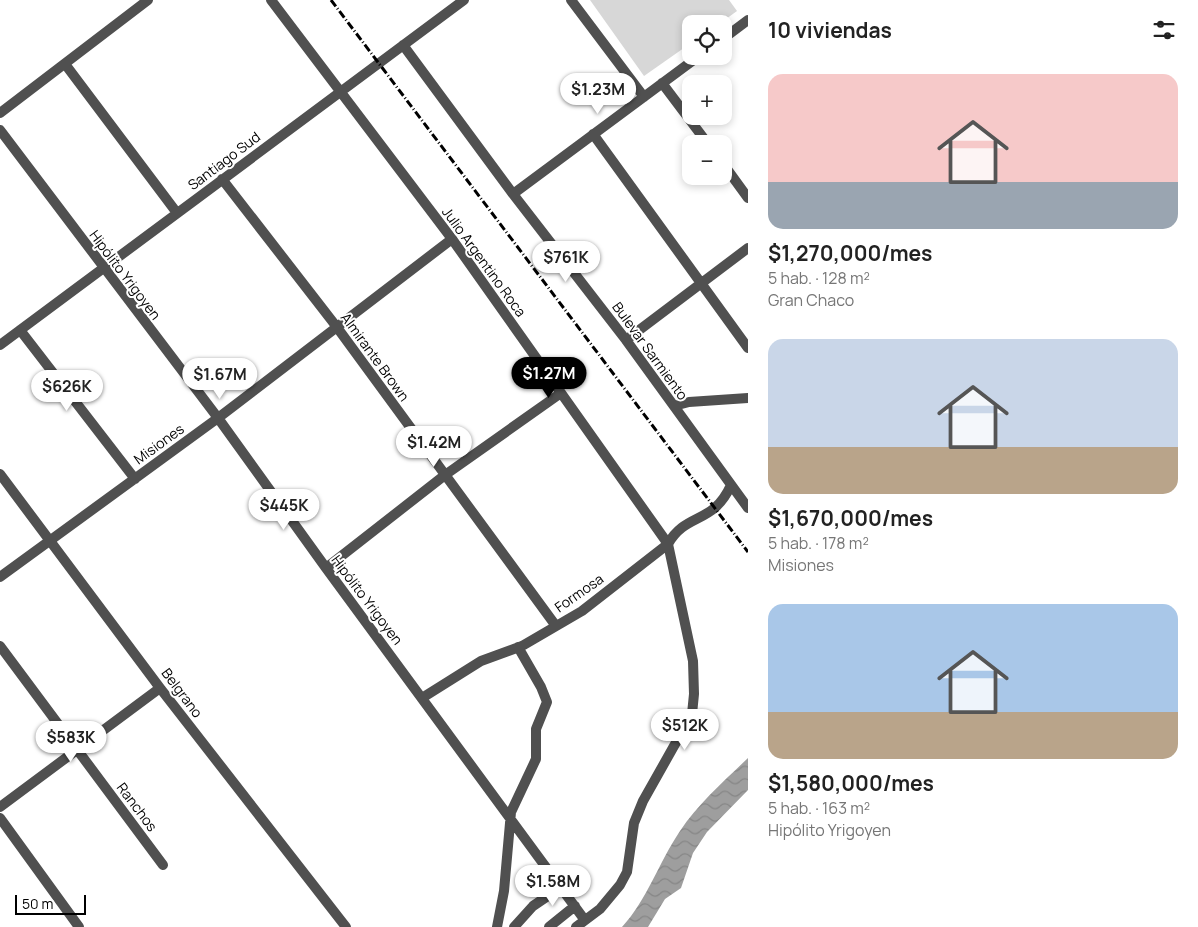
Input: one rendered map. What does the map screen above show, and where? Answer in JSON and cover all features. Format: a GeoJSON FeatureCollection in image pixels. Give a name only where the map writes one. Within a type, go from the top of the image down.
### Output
{"type":"FeatureCollection","features":[{"type":"Feature","properties":{"kind":"street"},"geometry":{"type":"LineString","coordinates":[[0,113],[148,0]]}},
{"type":"Feature","properties":{"kind":"street","name":"Julio Argentino Roca"},"geometry":{"type":"LineString","coordinates":[[272,0],[452,239],[668,544]]}},
{"type":"Feature","properties":{"kind":"street","name":"Santiago Sud"},"geometry":{"type":"LineString","coordinates":[[0,345],[464,0]]}},
{"type":"Feature","properties":{"kind":"street"},"geometry":{"type":"LineString","coordinates":[[571,0],[644,97]]}},
{"type":"Feature","properties":{"kind":"street"},"geometry":{"type":"LineString","coordinates":[[732,32],[748,20]]}},
{"type":"Feature","properties":{"kind":"street","name":"Bulevar Sarmiento"},"geometry":{"type":"LineString","coordinates":[[403,45],[513,194],[626,340],[748,508]]}},
{"type":"Feature","properties":{"kind":"street"},"geometry":{"type":"LineString","coordinates":[[65,64],[177,213]]}},
{"type":"Feature","properties":{"kind":"street"},"geometry":{"type":"LineString","coordinates":[[513,194],[687,65]]}},
{"type":"Feature","properties":{"kind":"street"},"geometry":{"type":"LineString","coordinates":[[662,83],[701,135]]}},
{"type":"Feature","properties":{"kind":"street","name":"Hipólito Yrigoyen"},"geometry":{"type":"LineString","coordinates":[[0,130],[218,418],[584,919]]}},
{"type":"Feature","properties":{"kind":"street"},"geometry":{"type":"LineString","coordinates":[[593,134],[748,348]]}},
{"type":"Feature","properties":{"kind":"street"},"geometry":{"type":"LineString","coordinates":[[732,176],[748,198]]}},
{"type":"Feature","properties":{"kind":"street","name":"Almirante Brown"},"geometry":{"type":"LineString","coordinates":[[222,179],[336,326],[556,626]]}},
{"type":"Feature","properties":{"kind":"street","name":"Misiones"},"geometry":{"type":"LineString","coordinates":[[0,577],[218,418],[452,239]]}},
{"type":"Feature","properties":{"kind":"street"},"geometry":{"type":"LineString","coordinates":[[626,340],[748,248]]}},
{"type":"Feature","properties":{"kind":"street"},"geometry":{"type":"LineString","coordinates":[[20,330],[135,479]]}},
{"type":"Feature","properties":{"kind":"street"},"geometry":{"type":"LineString","coordinates":[[326,568],[445,475],[561,393]]}},
{"type":"Feature","properties":{"kind":"street"},"geometry":{"type":"LineString","coordinates":[[674,406],[689,402],[748,398]]}},
{"type":"Feature","properties":{"kind":"street","name":"Belgrano"},"geometry":{"type":"LineString","coordinates":[[0,474],[160,688],[346,927]]}},
{"type":"Feature","properties":{"kind":"street","name":"Formosa"},"geometry":{"type":"LineString","coordinates":[[422,698],[481,660],[518,647],[582,611],[668,544],[675,531],[703,517],[720,505],[731,485]]}},
{"type":"Feature","properties":{"kind":"street"},"geometry":{"type":"LineString","coordinates":[[576,927],[584,919],[600,910],[620,885],[626,872],[634,823],[643,802],[692,714],[694,694],[693,661],[668,544]]}},
{"type":"Feature","properties":{"kind":"street","name":"Ranchos"},"geometry":{"type":"LineString","coordinates":[[0,646],[163,865]]}},
{"type":"Feature","properties":{"kind":"street"},"geometry":{"type":"LineString","coordinates":[[497,927],[504,891],[511,818],[518,795],[536,759],[536,729],[546,709],[547,702],[541,686],[518,647]]}},
{"type":"Feature","properties":{"kind":"street"},"geometry":{"type":"LineString","coordinates":[[0,807],[160,688]]}},
{"type":"Feature","properties":{"kind":"street"},"geometry":{"type":"LineString","coordinates":[[0,818],[79,927]]}},
{"type":"Feature","properties":{"kind":"street"},"geometry":{"type":"LineString","coordinates":[[514,927],[533,906],[561,887]]}},
{"type":"Feature","properties":{"kind":"street"},"geometry":{"type":"LineString","coordinates":[[549,927],[575,906]]}},
{"type":"Feature","properties":{"kind":"shaded area"},"geometry":{"type":"Polygon","coordinates":[[[590,0],[729,0],[737,11],[731,15],[682,15],[682,49],[644,76],[590,0]]]}},
{"type":"Feature","properties":{"kind":"water"},"geometry":{"type":"Polygon","coordinates":[[[748,758],[748,790],[707,832],[693,853],[681,888],[665,899],[648,927],[622,927],[639,905],[687,821],[712,793],[748,758]]]}},
{"type":"Feature","properties":{"kind":"railway"},"geometry":{"type":"LineString","coordinates":[[331,0],[748,552]]}}]}
